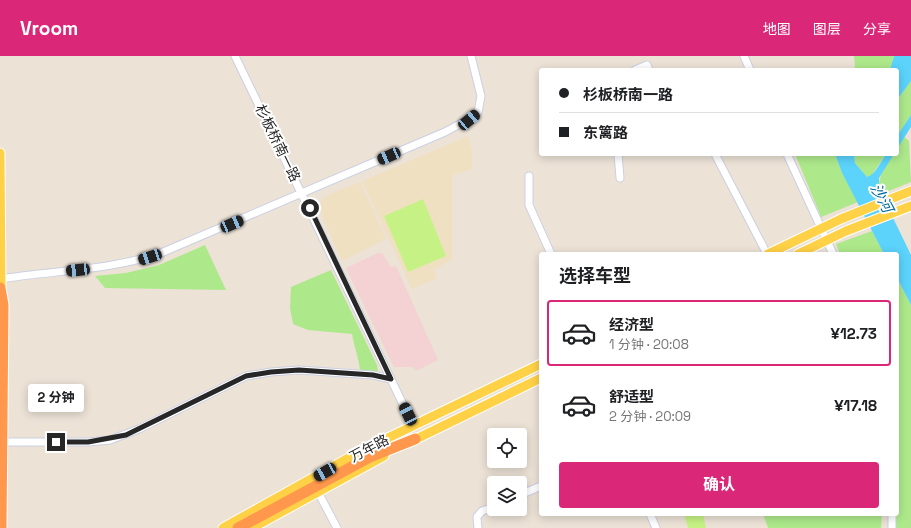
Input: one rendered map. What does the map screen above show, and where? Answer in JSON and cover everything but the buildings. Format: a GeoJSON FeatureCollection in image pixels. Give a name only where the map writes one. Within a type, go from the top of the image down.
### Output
{"type":"FeatureCollection","features":[{"type":"Feature","properties":{"kind":"highway"},"geometry":{"type":"LineString","coordinates":[[0,281],[3,305],[1,528]]}},
{"type":"Feature","properties":{"kind":"highway"},"geometry":{"type":"LineString","coordinates":[[238,528],[370,457],[414,439]]}},
{"type":"Feature","properties":{"kind":"main road"},"geometry":{"type":"LineString","coordinates":[[0,153],[0,317]]}},
{"type":"Feature","properties":{"kind":"main road"},"geometry":{"type":"LineString","coordinates":[[772,252],[841,219],[910,192]]}},
{"type":"Feature","properties":{"kind":"main road"},"geometry":{"type":"LineString","coordinates":[[802,252],[846,231],[911,206]]}},
{"type":"Feature","properties":{"kind":"main road","name":"万年路"},"geometry":{"type":"LineString","coordinates":[[223,528],[413,425],[539,365]]}},
{"type":"Feature","properties":{"kind":"main road","name":"万年路"},"geometry":{"type":"LineString","coordinates":[[252,528],[414,439],[539,379]]}},
{"type":"Feature","properties":{"kind":"street","name":"杉板桥南一路"},"geometry":{"type":"LineString","coordinates":[[235,56],[303,194],[413,425]]}},
{"type":"Feature","properties":{"kind":"street"},"geometry":{"type":"LineString","coordinates":[[0,281],[109,267],[138,261],[162,253],[445,132],[469,120],[478,112],[481,96],[471,56]]}},
{"type":"Feature","properties":{"kind":"street"},"geometry":{"type":"LineString","coordinates":[[744,56],[749,68]]}},
{"type":"Feature","properties":{"kind":"street"},"geometry":{"type":"LineString","coordinates":[[640,68],[647,65],[648,68]]}},
{"type":"Feature","properties":{"kind":"street"},"geometry":{"type":"LineString","coordinates":[[618,156],[620,178]]}},
{"type":"Feature","properties":{"kind":"street"},"geometry":{"type":"LineString","coordinates":[[716,156],[767,252]]}},
{"type":"Feature","properties":{"kind":"street"},"geometry":{"type":"LineString","coordinates":[[788,156],[820,229],[832,252]]}},
{"type":"Feature","properties":{"kind":"street"},"geometry":{"type":"LineString","coordinates":[[529,176],[529,205],[550,252]]}},
{"type":"Feature","properties":{"kind":"street"},"geometry":{"type":"LineString","coordinates":[[0,442],[88,442],[110,440],[132,432],[246,376],[299,370],[373,375],[391,379]]}},
{"type":"Feature","properties":{"kind":"street"},"geometry":{"type":"LineString","coordinates":[[527,492],[539,487]]}},
{"type":"Feature","properties":{"kind":"street"},"geometry":{"type":"LineString","coordinates":[[318,492],[337,528]]}},
{"type":"Feature","properties":{"kind":"street"},"geometry":{"type":"LineString","coordinates":[[478,528],[477,517],[482,511],[487,509]]}},
{"type":"Feature","properties":{"kind":"street"},"geometry":{"type":"LineString","coordinates":[[651,516],[656,528]]}},
{"type":"Feature","properties":{"kind":"street"},"geometry":{"type":"LineString","coordinates":[[892,516],[892,528]]}},
{"type":"Feature","properties":{"kind":"shaded area"},"geometry":{"type":"Polygon","coordinates":[[[468,136],[472,151],[472,169],[452,175],[452,259],[434,270],[437,278],[412,289],[362,181],[468,136]]]}},
{"type":"Feature","properties":{"kind":"shaded area"},"geometry":{"type":"Polygon","coordinates":[[[360,182],[386,239],[342,261],[321,214],[321,200],[325,196],[360,182]]]}},
{"type":"Feature","properties":{"kind":"shaded area"},"geometry":{"type":"Polygon","coordinates":[[[378,253],[383,254],[391,267],[396,266],[438,360],[416,371],[413,367],[394,367],[346,268],[378,253]]]}},
{"type":"Feature","properties":{"kind":"green space"},"geometry":{"type":"Polygon","coordinates":[[[854,56],[894,56],[891,68],[854,68],[854,56]]]}},
{"type":"Feature","properties":{"kind":"green space"},"geometry":{"type":"Polygon","coordinates":[[[911,81],[911,115],[899,133],[899,97],[911,81]]]}},
{"type":"Feature","properties":{"kind":"green space"},"geometry":{"type":"Polygon","coordinates":[[[904,137],[909,141],[911,182],[881,194],[879,188],[880,178],[893,156],[899,156],[899,146],[904,137]]]}},
{"type":"Feature","properties":{"kind":"green space"},"geometry":{"type":"Polygon","coordinates":[[[796,156],[836,156],[842,173],[858,202],[821,217],[796,156]]]}},
{"type":"Feature","properties":{"kind":"green space"},"geometry":{"type":"Polygon","coordinates":[[[854,156],[885,156],[871,176],[867,177],[855,163],[854,156]]]}},
{"type":"Feature","properties":{"kind":"green space"},"geometry":{"type":"Polygon","coordinates":[[[423,199],[446,256],[408,272],[384,216],[423,199]]]}},
{"type":"Feature","properties":{"kind":"green space"},"geometry":{"type":"Polygon","coordinates":[[[872,231],[883,252],[839,252],[836,244],[872,231]]]}},
{"type":"Feature","properties":{"kind":"green space"},"geometry":{"type":"Polygon","coordinates":[[[205,245],[226,290],[105,288],[95,276],[126,273],[159,265],[205,245]]]}},
{"type":"Feature","properties":{"kind":"green space"},"geometry":{"type":"Polygon","coordinates":[[[331,270],[377,365],[378,371],[360,371],[352,334],[308,330],[293,324],[290,308],[291,287],[331,270]]]}},
{"type":"Feature","properties":{"kind":"green space"},"geometry":{"type":"Polygon","coordinates":[[[899,282],[911,305],[911,528],[896,528],[896,516],[899,516],[899,282]]]}},
{"type":"Feature","properties":{"kind":"green space"},"geometry":{"type":"Polygon","coordinates":[[[685,516],[703,516],[706,528],[688,528],[685,516]]]}},
{"type":"Feature","properties":{"kind":"green space"},"geometry":{"type":"Polygon","coordinates":[[[764,516],[882,516],[881,528],[768,528],[764,516]]]}},
{"type":"Feature","properties":{"kind":"water"},"geometry":{"type":"Polygon","coordinates":[[[894,56],[911,56],[911,81],[899,97],[899,68],[891,68],[894,56]]]}},
{"type":"Feature","properties":{"kind":"water"},"geometry":{"type":"Polygon","coordinates":[[[911,115],[911,127],[899,146],[899,133],[911,115]]]}},
{"type":"Feature","properties":{"kind":"water","name":"沙河"},"geometry":{"type":"Polygon","coordinates":[[[836,156],[854,156],[855,163],[867,177],[876,170],[885,156],[893,156],[879,178],[879,189],[911,255],[911,305],[899,282],[899,252],[883,252],[842,173],[836,156]]]}},
{"type":"Feature","properties":{"kind":"route"},"geometry":{"type":"LineString","coordinates":[[56,442],[110,440],[126,435],[246,376],[299,370],[373,375],[391,379],[310,208]]}}]}
